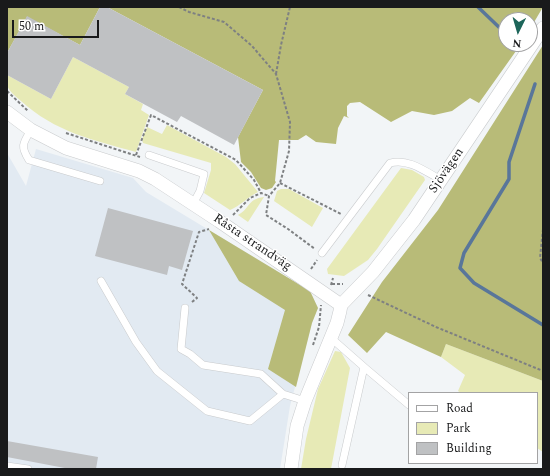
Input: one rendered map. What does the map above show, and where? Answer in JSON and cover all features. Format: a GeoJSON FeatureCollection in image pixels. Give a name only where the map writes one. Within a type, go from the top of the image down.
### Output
{"type":"FeatureCollection","features":[{"type":"Feature","properties":{"kind":"street","name":"Sjövägen"},"geometry":{"type":"LineString","coordinates":[[341,305],[373,272],[414,220],[543,28]]}},
{"type":"Feature","properties":{"kind":"street","name":"Råsta strandväg"},"geometry":{"type":"LineString","coordinates":[[7,112],[31,130],[66,148],[139,171],[155,179],[332,297],[341,305]]}},
{"type":"Feature","properties":{"kind":"street"},"geometry":{"type":"LineString","coordinates":[[291,469],[297,426],[305,401],[337,323],[341,305]]}},
{"type":"Feature","properties":{"kind":"lane"},"geometry":{"type":"LineString","coordinates":[[31,130],[23,142],[24,152],[29,160],[100,181]]}},
{"type":"Feature","properties":{"kind":"lane"},"geometry":{"type":"LineString","coordinates":[[148,155],[204,174],[200,191],[194,204]]}},
{"type":"Feature","properties":{"kind":"lane"},"geometry":{"type":"LineString","coordinates":[[322,253],[390,163],[398,161],[410,164],[440,180]]}},
{"type":"Feature","properties":{"kind":"lane"},"geometry":{"type":"LineString","coordinates":[[101,281],[136,342],[157,371],[207,411],[250,421],[284,394]]}},
{"type":"Feature","properties":{"kind":"lane"},"geometry":{"type":"LineString","coordinates":[[185,308],[181,349],[190,354],[203,365],[261,374],[284,394],[305,401]]}},
{"type":"Feature","properties":{"kind":"lane"},"geometry":{"type":"LineString","coordinates":[[331,338],[408,404]]}},
{"type":"Feature","properties":{"kind":"lane"},"geometry":{"type":"LineString","coordinates":[[342,465],[364,366]]}},
{"type":"Feature","properties":{"kind":"lane"},"geometry":{"type":"LineString","coordinates":[[7,466],[28,469]]}},
{"type":"Feature","properties":{"kind":"path"},"geometry":{"type":"LineString","coordinates":[[179,7],[189,12],[224,22],[252,46],[276,74],[290,122],[289,151],[280,183],[269,196],[266,215],[322,253],[311,269]]}},
{"type":"Feature","properties":{"kind":"path"},"geometry":{"type":"LineString","coordinates":[[276,74],[290,7]]}},
{"type":"Feature","properties":{"kind":"path"},"geometry":{"type":"LineString","coordinates":[[136,155],[151,114],[236,160],[254,180],[261,193],[269,196]]}},
{"type":"Feature","properties":{"kind":"path"},"geometry":{"type":"LineString","coordinates":[[280,183],[349,218]]}},
{"type":"Feature","properties":{"kind":"path"},"geometry":{"type":"LineString","coordinates":[[232,216],[250,198],[261,193]]}},
{"type":"Feature","properties":{"kind":"path"},"geometry":{"type":"LineString","coordinates":[[197,298],[182,284],[199,232],[213,229]]}},
{"type":"Feature","properties":{"kind":"path"},"geometry":{"type":"LineString","coordinates":[[543,229],[540,258],[543,263]]}},
{"type":"Feature","properties":{"kind":"path"},"geometry":{"type":"LineString","coordinates":[[333,278],[332,284],[347,284]]}},
{"type":"Feature","properties":{"kind":"path"},"geometry":{"type":"LineString","coordinates":[[368,295],[436,327],[543,371]]}},
{"type":"Feature","properties":{"kind":"shaded area"},"geometry":{"type":"Polygon","coordinates":[[[36,149],[133,178],[146,192],[310,291],[318,308],[312,323],[290,406],[280,469],[7,469],[7,153],[26,186],[36,149]]]}},
{"type":"Feature","properties":{"kind":"green space"},"geometry":{"type":"Polygon","coordinates":[[[7,7],[100,7],[80,45],[27,17],[7,53],[7,7]]]}},
{"type":"Feature","properties":{"kind":"green space"},"geometry":{"type":"Polygon","coordinates":[[[107,7],[543,7],[538,15],[538,12],[498,12],[498,52],[515,52],[479,103],[470,98],[452,111],[434,115],[412,111],[391,122],[360,102],[350,103],[347,106],[347,116],[349,118],[344,116],[338,128],[336,144],[316,142],[306,135],[298,140],[279,140],[276,182],[272,188],[266,190],[261,188],[251,172],[241,162],[238,137],[263,90],[107,7]]]}},
{"type":"Feature","properties":{"kind":"green space"},"geometry":{"type":"Polygon","coordinates":[[[543,45],[543,381],[446,344],[441,357],[386,332],[367,353],[348,335],[382,282],[438,210],[543,45]]]}},
{"type":"Feature","properties":{"kind":"green space"},"geometry":{"type":"Polygon","coordinates":[[[73,57],[129,87],[125,94],[143,104],[141,110],[149,115],[136,152],[90,139],[61,128],[34,112],[8,87],[7,75],[51,99],[73,57]]]}},
{"type":"Feature","properties":{"kind":"green space"},"geometry":{"type":"Polygon","coordinates":[[[167,125],[226,157],[235,164],[258,192],[230,210],[204,193],[211,170],[211,163],[143,143],[142,139],[147,127],[162,134],[167,125]]]}},
{"type":"Feature","properties":{"kind":"green space"},"geometry":{"type":"Polygon","coordinates":[[[401,168],[412,170],[424,177],[425,180],[368,260],[344,276],[328,274],[327,269],[401,168]]]}},
{"type":"Feature","properties":{"kind":"green space"},"geometry":{"type":"Polygon","coordinates":[[[281,189],[289,189],[323,208],[312,227],[274,201],[277,191],[281,189]]]}},
{"type":"Feature","properties":{"kind":"green space"},"geometry":{"type":"Polygon","coordinates":[[[264,197],[248,222],[238,215],[245,210],[251,202],[258,198],[264,197]]]}},
{"type":"Feature","properties":{"kind":"green space"},"geometry":{"type":"Polygon","coordinates":[[[209,230],[310,291],[318,308],[312,323],[296,387],[268,369],[285,310],[239,281],[209,230]]]}},
{"type":"Feature","properties":{"kind":"green space"},"geometry":{"type":"Polygon","coordinates":[[[446,344],[543,381],[543,452],[538,449],[538,392],[460,392],[458,391],[465,375],[441,357],[446,344]]]}},
{"type":"Feature","properties":{"kind":"green space"},"geometry":{"type":"Polygon","coordinates":[[[335,351],[341,352],[350,368],[331,469],[301,469],[306,439],[318,389],[335,351]]]}},
{"type":"Feature","properties":{"kind":"building"},"geometry":{"type":"Polygon","coordinates":[[[100,7],[107,7],[263,90],[234,145],[181,116],[177,122],[125,94],[129,87],[73,57],[51,99],[7,75],[7,53],[27,16],[80,45],[100,7]]]}},
{"type":"Feature","properties":{"kind":"building"},"geometry":{"type":"Polygon","coordinates":[[[108,208],[193,231],[182,270],[169,266],[167,275],[95,256],[108,208]]]}},
{"type":"Feature","properties":{"kind":"building"},"geometry":{"type":"Polygon","coordinates":[[[7,441],[98,457],[96,469],[70,469],[7,457],[7,441]]]}},
{"type":"Feature","properties":{"kind":"waterway"},"geometry":{"type":"LineString","coordinates":[[478,7],[498,26]]}},
{"type":"Feature","properties":{"kind":"waterway"},"geometry":{"type":"LineString","coordinates":[[535,84],[509,162],[509,179],[464,253],[460,268],[474,283],[543,325]]}}]}
